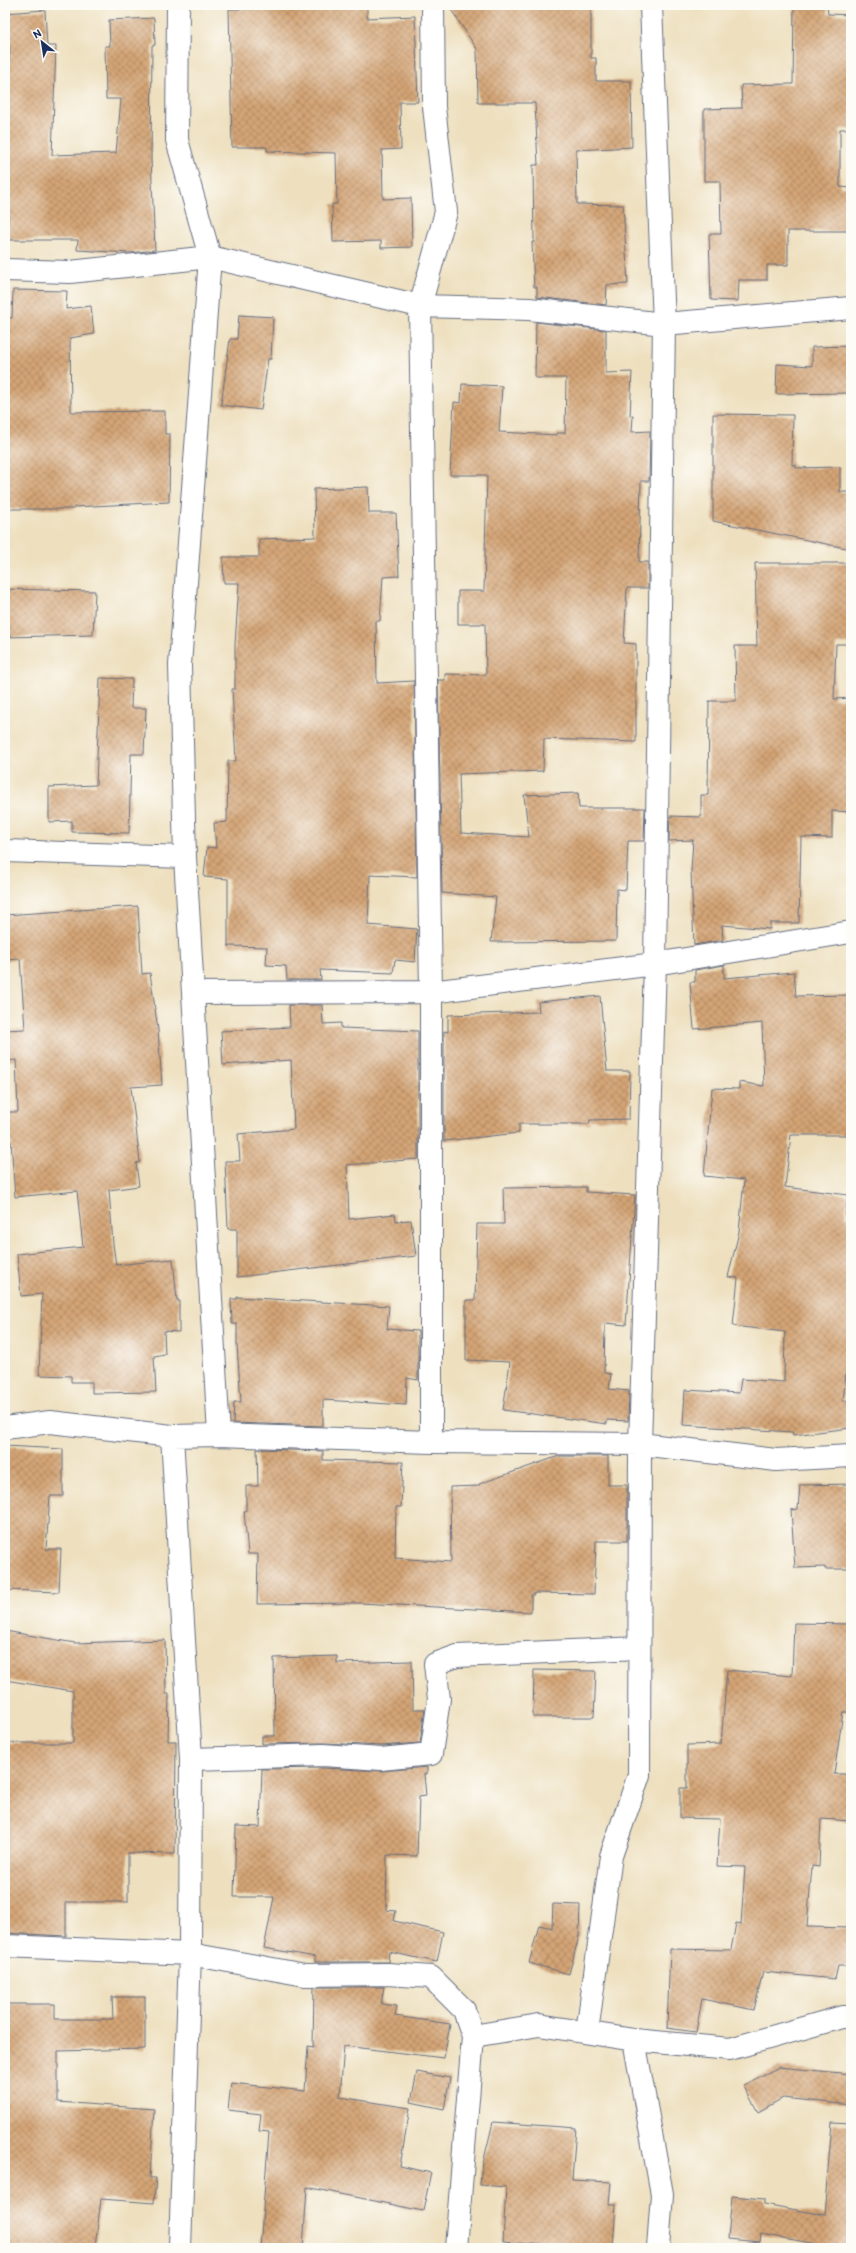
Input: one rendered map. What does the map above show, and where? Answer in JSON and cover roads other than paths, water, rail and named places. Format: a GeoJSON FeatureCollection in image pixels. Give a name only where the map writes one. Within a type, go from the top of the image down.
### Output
{"type":"FeatureCollection","features":[{"type":"Feature","properties":{"kind":"street"},"geometry":{"type":"LineString","coordinates":[[178,5],[177,140],[210,257],[180,665],[185,857],[219,1435]]}},
{"type":"Feature","properties":{"kind":"street"},"geometry":{"type":"LineString","coordinates":[[431,1442],[431,992],[420,306],[446,212],[434,108],[433,5]]}},
{"type":"Feature","properties":{"kind":"street"},"geometry":{"type":"LineString","coordinates":[[588,2032],[611,1856],[639,1775],[640,1444],[655,964],[664,324],[651,5]]}},
{"type":"Feature","properties":{"kind":"street"},"geometry":{"type":"LineString","coordinates":[[5,270],[70,272],[210,257],[420,306],[530,309],[664,324],[851,308]]}},
{"type":"Feature","properties":{"kind":"street"},"geometry":{"type":"LineString","coordinates":[[5,852],[185,857]]}},
{"type":"Feature","properties":{"kind":"street"},"geometry":{"type":"LineString","coordinates":[[194,993],[431,992],[655,964],[851,932]]}},
{"type":"Feature","properties":{"kind":"street"},"geometry":{"type":"LineString","coordinates":[[5,1428],[50,1422],[172,1436],[219,1435],[431,1442],[640,1444],[776,1460],[851,1456]]}},
{"type":"Feature","properties":{"kind":"street"},"geometry":{"type":"LineString","coordinates":[[172,1436],[191,1759],[190,1954],[180,2248]]}},
{"type":"Feature","properties":{"kind":"street"},"geometry":{"type":"LineString","coordinates":[[191,1759],[322,1755],[381,1759],[430,1754],[439,1699],[435,1664],[457,1656],[639,1648]]}},
{"type":"Feature","properties":{"kind":"street"},"geometry":{"type":"LineString","coordinates":[[5,1946],[190,1954],[305,1975],[388,1974],[431,1977],[464,2010],[473,2036],[456,2248]]}},
{"type":"Feature","properties":{"kind":"street"},"geometry":{"type":"LineString","coordinates":[[473,2036],[539,2025],[634,2040],[730,2049],[842,2017],[851,2017]]}},
{"type":"Feature","properties":{"kind":"street"},"geometry":{"type":"LineString","coordinates":[[634,2040],[662,2194],[658,2248]]}}]}
